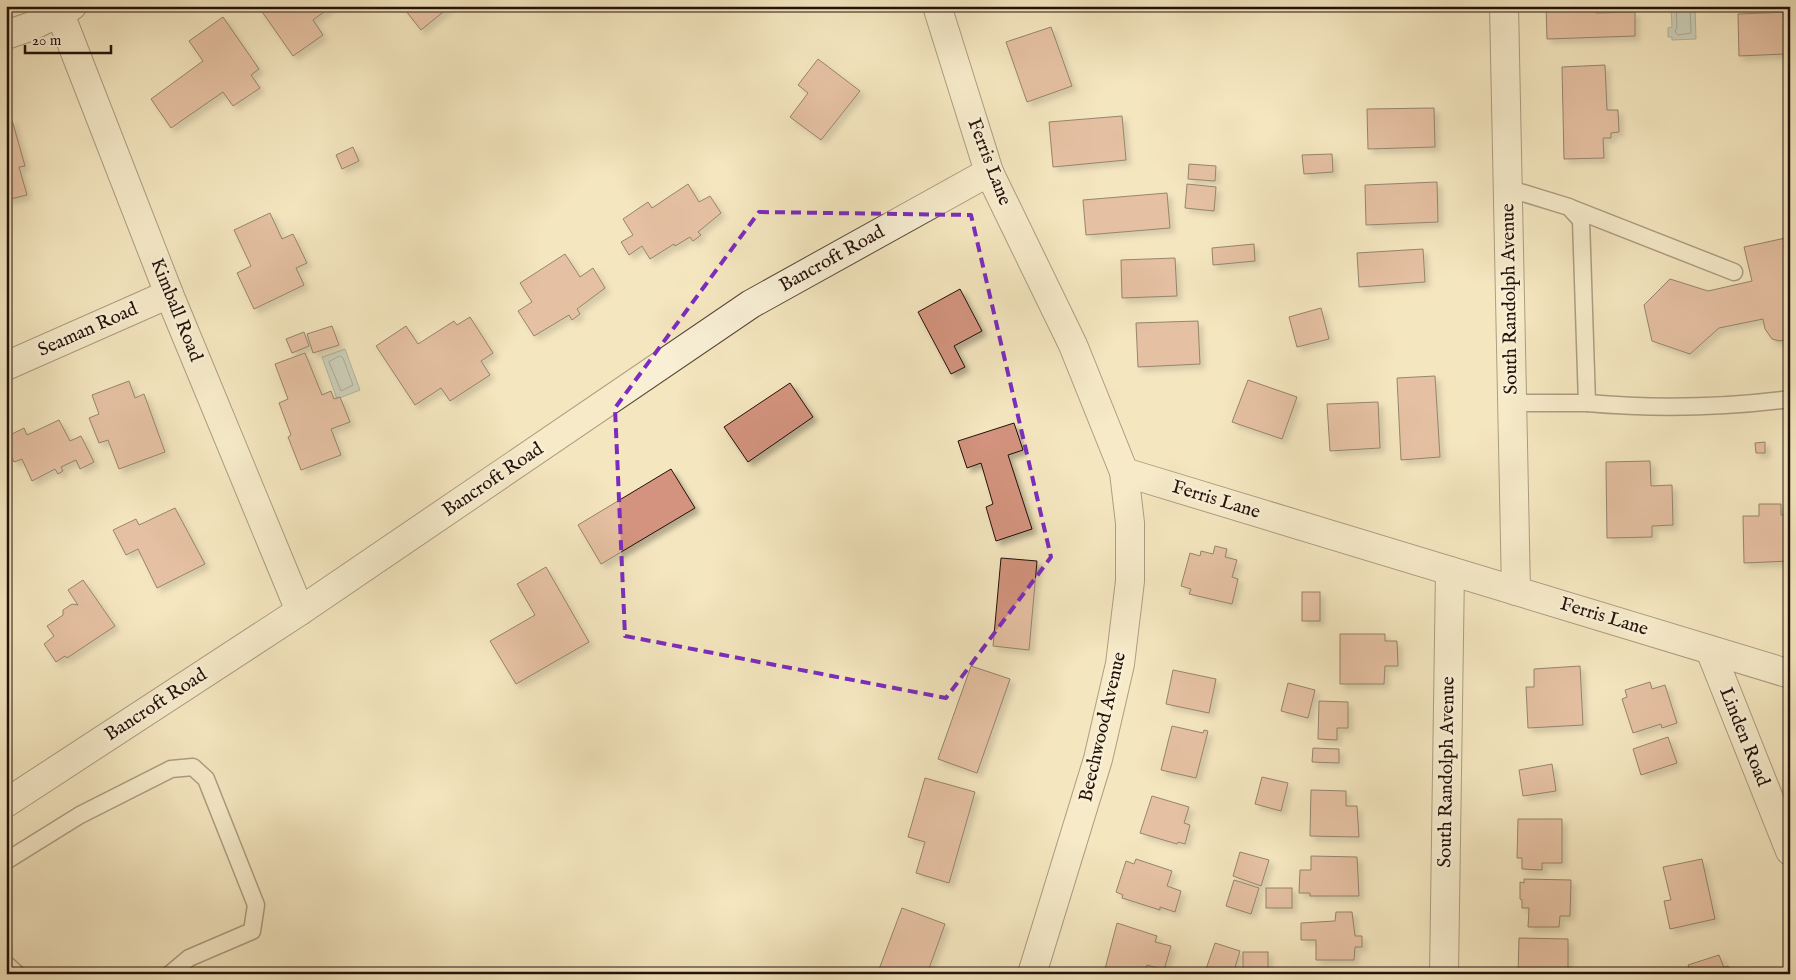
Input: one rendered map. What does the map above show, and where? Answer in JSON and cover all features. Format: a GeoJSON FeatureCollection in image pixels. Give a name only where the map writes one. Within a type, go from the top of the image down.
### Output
{"type":"FeatureCollection","features":[{"type":"Feature","properties":{"kind":"street","name":"Ferris Lane"},"geometry":{"type":"LineString","coordinates":[[937,6],[988,172],[1073,345],[1124,472],[1790,674]]}},
{"type":"Feature","properties":{"kind":"street","name":"South Randolph Avenue"},"geometry":{"type":"LineString","coordinates":[[1504,6],[1516,591]]}},
{"type":"Feature","properties":{"kind":"street"},"geometry":{"type":"LineString","coordinates":[[6,35],[63,9]]}},
{"type":"Feature","properties":{"kind":"street","name":"Kimball Road"},"geometry":{"type":"LineString","coordinates":[[63,9],[169,294],[300,611]]}},
{"type":"Feature","properties":{"kind":"street","name":"Bancroft Road"},"geometry":{"type":"LineString","coordinates":[[6,803],[300,611],[751,304],[988,172]]}},
{"type":"Feature","properties":{"kind":"street","name":"Seaman Road"},"geometry":{"type":"LineString","coordinates":[[6,366],[169,294]]}},
{"type":"Feature","properties":{"kind":"street","name":"Beechwood Avenue"},"geometry":{"type":"LineString","coordinates":[[1032,974],[1087,796],[1120,664],[1130,581],[1130,523],[1124,472]]}},
{"type":"Feature","properties":{"kind":"street","name":"South Randolph Avenue"},"geometry":{"type":"LineString","coordinates":[[1444,974],[1450,571]]}},
{"type":"Feature","properties":{"kind":"street","name":"Linden Road"},"geometry":{"type":"LineString","coordinates":[[1710,650],[1790,852]]}},
{"type":"Feature","properties":{"kind":"lane"},"geometry":{"type":"LineString","coordinates":[[1507,188],[1569,207],[1734,272]]}},
{"type":"Feature","properties":{"kind":"lane"},"geometry":{"type":"LineString","coordinates":[[1569,207],[1581,220],[1587,403]]}},
{"type":"Feature","properties":{"kind":"lane"},"geometry":{"type":"LineString","coordinates":[[1512,403],[1587,403],[1646,408],[1743,405],[1790,399]]}},
{"type":"Feature","properties":{"kind":"lane"},"geometry":{"type":"LineString","coordinates":[[6,861],[80,815],[163,773],[171,769],[193,767],[206,779],[256,905],[252,931],[189,958],[170,974]]}},
{"type":"Feature","properties":{"kind":"lane"},"geometry":{"type":"LineString","coordinates":[[6,964],[17,974]]}},
{"type":"Feature","properties":{"kind":"highlighted area"},"geometry":{"type":"Polygon","coordinates":[[[759,212],[971,215],[1051,557],[946,698],[625,636],[615,408],[759,212]]]}},
{"type":"Feature","properties":{"kind":"water"},"geometry":{"type":"Polygon","coordinates":[[[1671,6],[1695,6],[1696,39],[1672,40],[1672,37],[1668,37],[1668,28],[1672,27],[1671,6]]]}},
{"type":"Feature","properties":{"kind":"water"},"geometry":{"type":"Polygon","coordinates":[[[345,349],[360,390],[337,399],[322,357],[345,349]]]}},
{"type":"Feature","properties":{"kind":"building"},"geometry":{"type":"Polygon","coordinates":[[[258,6],[332,6],[313,20],[323,35],[293,56],[258,6]]]}},
{"type":"Feature","properties":{"kind":"building"},"geometry":{"type":"Polygon","coordinates":[[[402,6],[447,6],[448,8],[421,30],[402,6]]]}},
{"type":"Feature","properties":{"kind":"building"},"geometry":{"type":"Polygon","coordinates":[[[1546,6],[1585,6],[1586,11],[1596,11],[1596,13],[1635,12],[1635,36],[1547,39],[1546,6]]]}},
{"type":"Feature","properties":{"kind":"building"},"geometry":{"type":"Polygon","coordinates":[[[1790,12],[1790,57],[1784,58],[1784,54],[1739,56],[1738,14],[1790,12]]]}},
{"type":"Feature","properties":{"kind":"building"},"geometry":{"type":"Polygon","coordinates":[[[223,17],[259,69],[251,75],[260,88],[233,106],[223,92],[171,128],[151,99],[203,61],[189,41],[223,17]]]}},
{"type":"Feature","properties":{"kind":"building"},"geometry":{"type":"Polygon","coordinates":[[[1051,27],[1072,86],[1027,102],[1006,42],[1051,27]]]}},
{"type":"Feature","properties":{"kind":"building"},"geometry":{"type":"Polygon","coordinates":[[[818,59],[860,91],[821,140],[790,117],[808,93],[798,85],[818,59]]]}},
{"type":"Feature","properties":{"kind":"building"},"geometry":{"type":"Polygon","coordinates":[[[1605,65],[1607,110],[1618,110],[1619,132],[1611,133],[1611,138],[1603,138],[1604,158],[1564,159],[1562,67],[1605,65]]]}},
{"type":"Feature","properties":{"kind":"building"},"geometry":{"type":"Polygon","coordinates":[[[1434,108],[1435,147],[1368,149],[1367,109],[1434,108]]]}},
{"type":"Feature","properties":{"kind":"building"},"geometry":{"type":"Polygon","coordinates":[[[1122,116],[1126,160],[1053,167],[1049,122],[1122,116]]]}},
{"type":"Feature","properties":{"kind":"building"},"geometry":{"type":"Polygon","coordinates":[[[12,120],[25,166],[19,167],[27,195],[6,200],[6,122],[12,120]]]}},
{"type":"Feature","properties":{"kind":"building"},"geometry":{"type":"Polygon","coordinates":[[[353,147],[359,161],[342,169],[336,155],[353,147]]]}},
{"type":"Feature","properties":{"kind":"building"},"geometry":{"type":"Polygon","coordinates":[[[1332,154],[1333,172],[1304,174],[1302,155],[1332,154]]]}},
{"type":"Feature","properties":{"kind":"building"},"geometry":{"type":"Polygon","coordinates":[[[1189,164],[1216,166],[1215,181],[1188,179],[1189,164]]]}},
{"type":"Feature","properties":{"kind":"building"},"geometry":{"type":"Polygon","coordinates":[[[1437,182],[1438,222],[1366,225],[1365,185],[1437,182]]]}},
{"type":"Feature","properties":{"kind":"building"},"geometry":{"type":"Polygon","coordinates":[[[688,184],[699,202],[710,196],[721,213],[698,232],[701,235],[693,241],[690,237],[675,246],[674,244],[650,259],[642,246],[629,255],[621,242],[633,235],[623,219],[648,202],[652,208],[688,184]]]}},
{"type":"Feature","properties":{"kind":"building"},"geometry":{"type":"Polygon","coordinates":[[[1187,184],[1216,187],[1214,211],[1185,208],[1187,184]]]}},
{"type":"Feature","properties":{"kind":"building"},"geometry":{"type":"Polygon","coordinates":[[[1167,193],[1170,228],[1086,235],[1083,200],[1167,193]]]}},
{"type":"Feature","properties":{"kind":"building"},"geometry":{"type":"Polygon","coordinates":[[[270,213],[282,239],[293,234],[307,263],[296,268],[304,285],[254,309],[237,273],[251,266],[234,230],[270,213]]]}},
{"type":"Feature","properties":{"kind":"building"},"geometry":{"type":"Polygon","coordinates":[[[1790,237],[1790,338],[1780,341],[1772,339],[1765,329],[1763,319],[1719,328],[1690,354],[1652,341],[1644,305],[1670,279],[1708,291],[1752,281],[1744,247],[1790,237]]]}},
{"type":"Feature","properties":{"kind":"building"},"geometry":{"type":"Polygon","coordinates":[[[1254,244],[1255,261],[1213,265],[1212,248],[1254,244]]]}},
{"type":"Feature","properties":{"kind":"building"},"geometry":{"type":"Polygon","coordinates":[[[1423,249],[1425,282],[1359,287],[1357,253],[1423,249]]]}},
{"type":"Feature","properties":{"kind":"building"},"geometry":{"type":"Polygon","coordinates":[[[565,254],[580,277],[593,268],[605,288],[577,309],[580,314],[572,320],[569,315],[534,336],[518,311],[532,302],[520,283],[565,254]]]}},
{"type":"Feature","properties":{"kind":"building"},"geometry":{"type":"Polygon","coordinates":[[[1175,258],[1177,296],[1122,298],[1121,260],[1175,258]]]}},
{"type":"Feature","properties":{"kind":"building"},"geometry":{"type":"Polygon","coordinates":[[[960,289],[982,331],[954,346],[965,367],[951,374],[918,312],[960,289]]]}},
{"type":"Feature","properties":{"kind":"building"},"geometry":{"type":"Polygon","coordinates":[[[1321,308],[1329,339],[1297,347],[1289,317],[1321,308]]]}},
{"type":"Feature","properties":{"kind":"building"},"geometry":{"type":"Polygon","coordinates":[[[470,317],[493,353],[481,361],[490,375],[450,401],[441,388],[415,405],[376,346],[406,326],[418,344],[454,321],[457,325],[470,317]]]}},
{"type":"Feature","properties":{"kind":"building"},"geometry":{"type":"Polygon","coordinates":[[[1198,321],[1200,364],[1138,367],[1136,323],[1198,321]]]}},
{"type":"Feature","properties":{"kind":"building"},"geometry":{"type":"Polygon","coordinates":[[[332,326],[339,345],[313,353],[307,334],[332,326]]]}},
{"type":"Feature","properties":{"kind":"building"},"geometry":{"type":"Polygon","coordinates":[[[304,332],[309,346],[292,353],[286,339],[304,332]]]}},
{"type":"Feature","properties":{"kind":"building"},"geometry":{"type":"Polygon","coordinates":[[[305,353],[322,395],[331,391],[334,399],[340,397],[350,422],[331,429],[341,455],[301,470],[288,437],[291,435],[279,403],[288,399],[275,364],[305,353]]]}},
{"type":"Feature","properties":{"kind":"building"},"geometry":{"type":"Polygon","coordinates":[[[1435,376],[1440,457],[1401,460],[1397,378],[1435,376]]]}},
{"type":"Feature","properties":{"kind":"building"},"geometry":{"type":"Polygon","coordinates":[[[1248,380],[1297,397],[1282,439],[1232,422],[1248,380]]]}},
{"type":"Feature","properties":{"kind":"building"},"geometry":{"type":"Polygon","coordinates":[[[129,381],[135,398],[144,394],[165,452],[119,469],[108,440],[99,443],[89,418],[99,414],[92,395],[129,381]]]}},
{"type":"Feature","properties":{"kind":"building"},"geometry":{"type":"Polygon","coordinates":[[[790,383],[813,417],[748,462],[724,427],[790,383]]]}},
{"type":"Feature","properties":{"kind":"building"},"geometry":{"type":"Polygon","coordinates":[[[1378,402],[1380,448],[1330,451],[1327,404],[1378,402]]]}},
{"type":"Feature","properties":{"kind":"building"},"geometry":{"type":"Polygon","coordinates":[[[59,420],[70,441],[81,436],[94,462],[80,469],[76,460],[61,467],[63,471],[58,474],[55,469],[32,481],[22,459],[14,462],[6,446],[6,437],[24,428],[27,435],[59,420]]]}},
{"type":"Feature","properties":{"kind":"building"},"geometry":{"type":"Polygon","coordinates":[[[1014,423],[1023,450],[1008,455],[1032,529],[996,541],[986,507],[993,504],[981,463],[967,468],[958,441],[1014,423]]]}},
{"type":"Feature","properties":{"kind":"building"},"geometry":{"type":"Polygon","coordinates":[[[1765,442],[1765,453],[1756,453],[1755,443],[1765,442]]]}},
{"type":"Feature","properties":{"kind":"building"},"geometry":{"type":"Polygon","coordinates":[[[1650,461],[1651,486],[1672,485],[1673,525],[1652,526],[1652,537],[1607,538],[1606,462],[1650,461]]]}},
{"type":"Feature","properties":{"kind":"building"},"geometry":{"type":"Polygon","coordinates":[[[671,469],[695,508],[601,564],[578,525],[671,469]]]}},
{"type":"Feature","properties":{"kind":"building"},"geometry":{"type":"Polygon","coordinates":[[[1759,504],[1781,504],[1781,515],[1790,515],[1790,561],[1744,563],[1743,516],[1759,516],[1759,504]]]}},
{"type":"Feature","properties":{"kind":"building"},"geometry":{"type":"Polygon","coordinates":[[[175,508],[205,564],[157,588],[138,549],[126,555],[113,530],[136,519],[139,525],[175,508]]]}},
{"type":"Feature","properties":{"kind":"building"},"geometry":{"type":"Polygon","coordinates":[[[1215,546],[1227,549],[1225,557],[1237,560],[1232,577],[1238,579],[1232,604],[1189,594],[1191,589],[1181,586],[1190,553],[1200,556],[1201,551],[1213,554],[1215,546]]]}},
{"type":"Feature","properties":{"kind":"building"},"geometry":{"type":"Polygon","coordinates":[[[1001,558],[1037,561],[1029,650],[993,646],[1001,558]]]}},
{"type":"Feature","properties":{"kind":"building"},"geometry":{"type":"Polygon","coordinates":[[[546,567],[589,642],[516,684],[490,641],[535,615],[517,584],[546,567]]]}},
{"type":"Feature","properties":{"kind":"building"},"geometry":{"type":"Polygon","coordinates":[[[83,580],[115,626],[67,658],[65,656],[56,662],[44,644],[54,636],[47,626],[63,615],[63,610],[72,604],[78,605],[68,590],[83,580]]]}},
{"type":"Feature","properties":{"kind":"building"},"geometry":{"type":"Polygon","coordinates":[[[1302,592],[1320,592],[1320,621],[1302,621],[1302,592]]]}},
{"type":"Feature","properties":{"kind":"building"},"geometry":{"type":"Polygon","coordinates":[[[1340,634],[1385,634],[1385,641],[1397,641],[1398,666],[1385,666],[1384,684],[1340,684],[1340,634]]]}},
{"type":"Feature","properties":{"kind":"building"},"geometry":{"type":"Polygon","coordinates":[[[971,666],[1010,679],[977,773],[938,759],[971,666]]]}},
{"type":"Feature","properties":{"kind":"building"},"geometry":{"type":"Polygon","coordinates":[[[1580,666],[1583,725],[1528,728],[1526,687],[1534,687],[1534,669],[1580,666]]]}},
{"type":"Feature","properties":{"kind":"building"},"geometry":{"type":"Polygon","coordinates":[[[1173,670],[1216,679],[1209,713],[1166,704],[1173,670]]]}},
{"type":"Feature","properties":{"kind":"building"},"geometry":{"type":"Polygon","coordinates":[[[1650,682],[1652,689],[1665,685],[1677,723],[1662,728],[1661,724],[1633,733],[1622,699],[1627,697],[1625,690],[1650,682]]]}},
{"type":"Feature","properties":{"kind":"building"},"geometry":{"type":"Polygon","coordinates":[[[1288,683],[1315,690],[1308,718],[1281,711],[1288,683]]]}},
{"type":"Feature","properties":{"kind":"building"},"geometry":{"type":"Polygon","coordinates":[[[1319,701],[1348,702],[1348,728],[1337,728],[1337,740],[1318,739],[1319,701]]]}},
{"type":"Feature","properties":{"kind":"building"},"geometry":{"type":"Polygon","coordinates":[[[1172,726],[1203,733],[1204,730],[1208,731],[1196,778],[1161,770],[1172,726]]]}},
{"type":"Feature","properties":{"kind":"building"},"geometry":{"type":"Polygon","coordinates":[[[1668,737],[1677,763],[1641,775],[1633,749],[1668,737]]]}},
{"type":"Feature","properties":{"kind":"building"},"geometry":{"type":"Polygon","coordinates":[[[1313,748],[1339,749],[1339,763],[1312,762],[1313,748]]]}},
{"type":"Feature","properties":{"kind":"building"},"geometry":{"type":"Polygon","coordinates":[[[1552,764],[1556,791],[1523,796],[1519,770],[1552,764]]]}},
{"type":"Feature","properties":{"kind":"building"},"geometry":{"type":"Polygon","coordinates":[[[1262,777],[1288,783],[1281,811],[1255,804],[1262,777]]]}},
{"type":"Feature","properties":{"kind":"building"},"geometry":{"type":"Polygon","coordinates":[[[925,778],[975,792],[949,883],[916,873],[925,842],[908,837],[925,778]]]}},
{"type":"Feature","properties":{"kind":"building"},"geometry":{"type":"Polygon","coordinates":[[[1311,790],[1346,791],[1346,806],[1357,806],[1359,837],[1310,836],[1311,790]]]}},
{"type":"Feature","properties":{"kind":"building"},"geometry":{"type":"Polygon","coordinates":[[[1152,796],[1189,807],[1184,823],[1190,825],[1185,844],[1178,842],[1177,844],[1140,833],[1152,796]]]}},
{"type":"Feature","properties":{"kind":"building"},"geometry":{"type":"Polygon","coordinates":[[[1518,819],[1562,819],[1562,863],[1542,863],[1542,870],[1522,869],[1522,858],[1517,858],[1518,819]]]}},
{"type":"Feature","properties":{"kind":"building"},"geometry":{"type":"Polygon","coordinates":[[[1240,852],[1269,860],[1261,886],[1233,876],[1240,852]]]}},
{"type":"Feature","properties":{"kind":"building"},"geometry":{"type":"Polygon","coordinates":[[[1311,856],[1357,857],[1359,896],[1310,896],[1310,893],[1299,893],[1300,870],[1311,870],[1311,856]]]}},
{"type":"Feature","properties":{"kind":"building"},"geometry":{"type":"Polygon","coordinates":[[[1136,859],[1172,871],[1167,886],[1181,891],[1175,912],[1160,907],[1160,910],[1122,898],[1123,895],[1116,892],[1126,861],[1134,864],[1136,859]]]}},
{"type":"Feature","properties":{"kind":"building"},"geometry":{"type":"Polygon","coordinates":[[[1702,859],[1715,919],[1670,929],[1664,901],[1671,900],[1663,867],[1702,859]]]}},
{"type":"Feature","properties":{"kind":"building"},"geometry":{"type":"Polygon","coordinates":[[[1524,879],[1571,880],[1570,916],[1560,916],[1559,927],[1528,927],[1529,908],[1522,908],[1522,900],[1520,899],[1520,882],[1524,883],[1524,879]]]}},
{"type":"Feature","properties":{"kind":"building"},"geometry":{"type":"Polygon","coordinates":[[[1234,880],[1259,888],[1251,914],[1226,906],[1234,880]]]}},
{"type":"Feature","properties":{"kind":"building"},"geometry":{"type":"Polygon","coordinates":[[[1266,888],[1292,888],[1292,908],[1266,908],[1266,888]]]}},
{"type":"Feature","properties":{"kind":"building"},"geometry":{"type":"Polygon","coordinates":[[[902,908],[945,924],[927,974],[878,972],[902,908]]]}},
{"type":"Feature","properties":{"kind":"building"},"geometry":{"type":"Polygon","coordinates":[[[1336,912],[1352,912],[1355,936],[1362,936],[1362,947],[1355,947],[1354,960],[1316,960],[1316,940],[1301,940],[1301,923],[1335,921],[1336,912]]]}},
{"type":"Feature","properties":{"kind":"building"},"geometry":{"type":"Polygon","coordinates":[[[1117,923],[1157,936],[1155,942],[1171,946],[1164,970],[1147,965],[1144,974],[1127,969],[1125,974],[1104,973],[1117,923]]]}},
{"type":"Feature","properties":{"kind":"building"},"geometry":{"type":"Polygon","coordinates":[[[1519,938],[1568,939],[1568,974],[1518,974],[1519,938]]]}},
{"type":"Feature","properties":{"kind":"building"},"geometry":{"type":"Polygon","coordinates":[[[1215,943],[1240,951],[1233,974],[1221,974],[1206,969],[1215,943]]]}},
{"type":"Feature","properties":{"kind":"building"},"geometry":{"type":"Polygon","coordinates":[[[1243,952],[1268,952],[1268,969],[1243,969],[1243,952]]]}},
{"type":"Feature","properties":{"kind":"building"},"geometry":{"type":"Polygon","coordinates":[[[1719,955],[1724,968],[1728,966],[1730,974],[1691,974],[1688,965],[1719,955]]]}}]}
